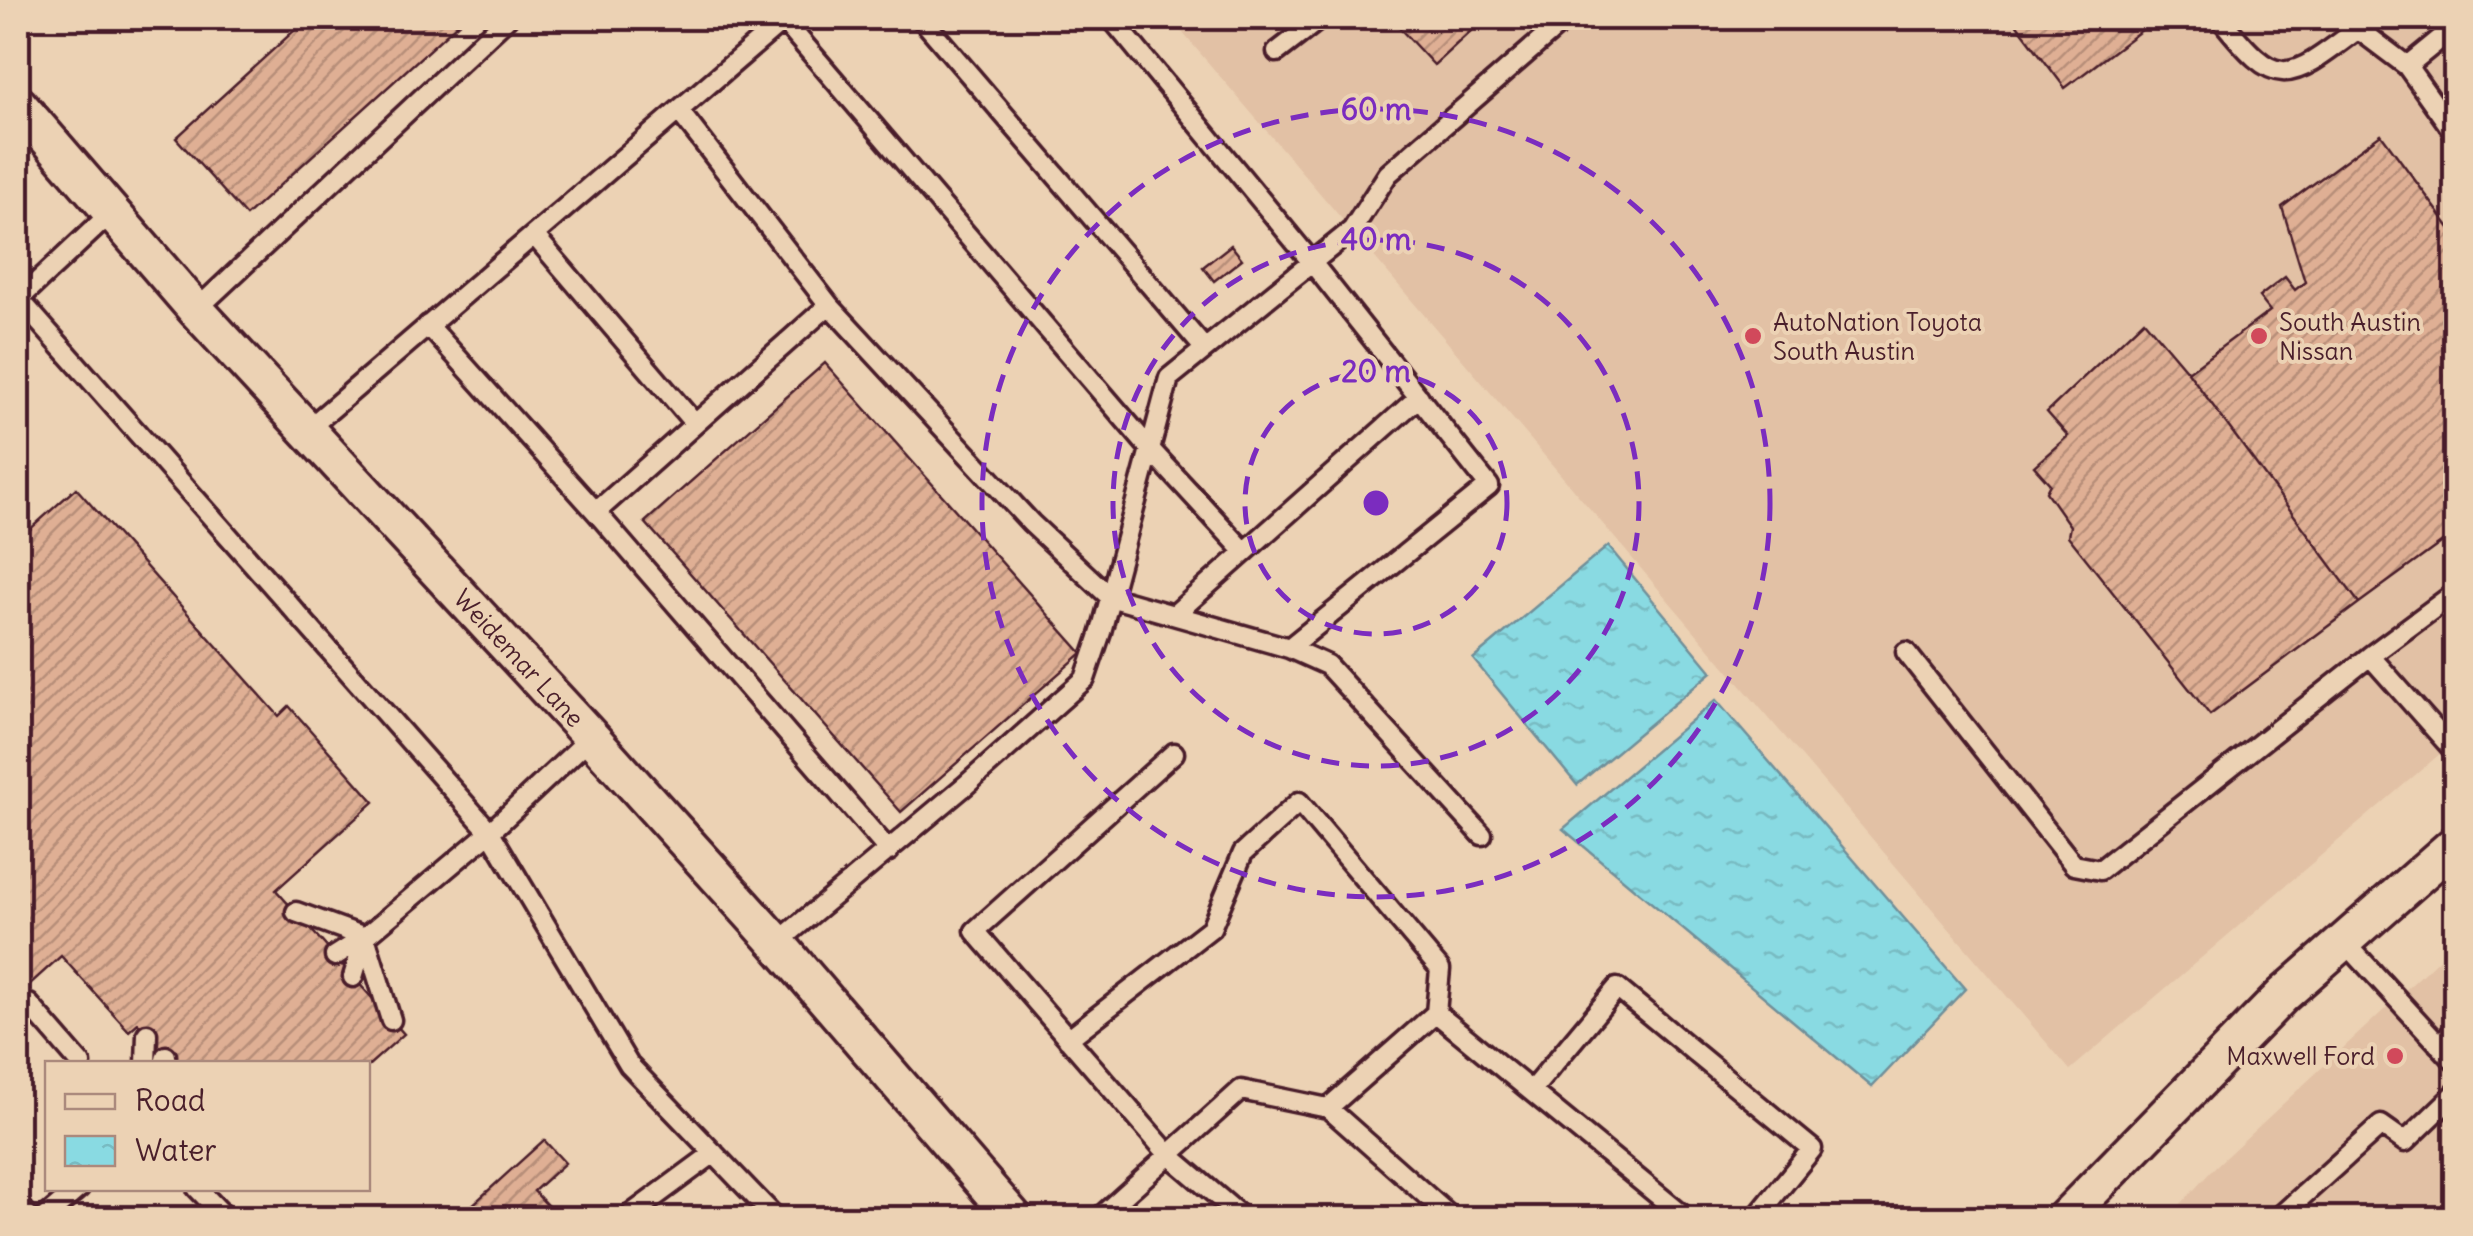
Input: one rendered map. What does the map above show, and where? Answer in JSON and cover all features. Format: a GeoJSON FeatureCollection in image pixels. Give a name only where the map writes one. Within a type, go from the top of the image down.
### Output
{"type":"FeatureCollection","features":[{"type":"Feature","properties":{"kind":"street","name":"Weidemar Lane"},"geometry":{"type":"LineString","coordinates":[[18,104],[196,310],[592,737],[777,943],[1014,1218]]}},
{"type":"Feature","properties":{"kind":"street"},"geometry":{"type":"LineString","coordinates":[[2064,1218],[2283,995],[2456,843]]}},
{"type":"Feature","properties":{"kind":"lane"},"geometry":{"type":"LineString","coordinates":[[196,310],[507,18]]}},
{"type":"Feature","properties":{"kind":"lane"},"geometry":{"type":"LineString","coordinates":[[921,18],[1204,348]]}},
{"type":"Feature","properties":{"kind":"lane"},"geometry":{"type":"LineString","coordinates":[[1111,18],[1489,486],[1289,648]]}},
{"type":"Feature","properties":{"kind":"lane"},"geometry":{"type":"LineString","coordinates":[[1277,52],[1320,18]]}},
{"type":"Feature","properties":{"kind":"lane"},"geometry":{"type":"LineString","coordinates":[[777,943],[1085,678],[1169,378],[1310,260],[1352,230],[1388,174],[1567,18]]}},
{"type":"Feature","properties":{"kind":"lane"},"geometry":{"type":"LineString","coordinates":[[2220,18],[2250,55],[2272,70],[2288,73],[2327,52],[2359,23],[2407,66],[2456,135]]}},
{"type":"Feature","properties":{"kind":"lane"},"geometry":{"type":"LineString","coordinates":[[308,429],[784,19],[1150,448],[1245,552]]}},
{"type":"Feature","properties":{"kind":"lane"},"geometry":{"type":"LineString","coordinates":[[2407,66],[2456,26]]}},
{"type":"Feature","properties":{"kind":"lane"},"geometry":{"type":"LineString","coordinates":[[679,110],[829,306],[1031,524],[1110,597],[1289,648],[1327,665],[1482,835]]}},
{"type":"Feature","properties":{"kind":"lane"},"geometry":{"type":"LineString","coordinates":[[112,212],[18,300],[490,832],[630,1065],[776,1218]]}},
{"type":"Feature","properties":{"kind":"lane"},"geometry":{"type":"LineString","coordinates":[[534,235],[695,424]]}},
{"type":"Feature","properties":{"kind":"lane"},"geometry":{"type":"LineString","coordinates":[[596,512],[829,306]]}},
{"type":"Feature","properties":{"kind":"lane"},"geometry":{"type":"LineString","coordinates":[[428,324],[889,850]]}},
{"type":"Feature","properties":{"kind":"lane"},"geometry":{"type":"LineString","coordinates":[[1174,615],[1419,397]]}},
{"type":"Feature","properties":{"kind":"lane"},"geometry":{"type":"LineString","coordinates":[[1906,652],[2074,865],[2100,870],[2456,592]]}},
{"type":"Feature","properties":{"kind":"lane"},"geometry":{"type":"LineString","coordinates":[[2370,656],[2456,753]]}},
{"type":"Feature","properties":{"kind":"lane"},"geometry":{"type":"LineString","coordinates":[[335,956],[366,937],[490,832],[592,737]]}},
{"type":"Feature","properties":{"kind":"lane"},"geometry":{"type":"LineString","coordinates":[[1174,754],[974,931],[1168,1155],[1243,1218]]}},
{"type":"Feature","properties":{"kind":"lane"},"geometry":{"type":"LineString","coordinates":[[1068,1040],[1212,928],[1243,853],[1299,802],[1440,969],[1436,1013],[1328,1108]]}},
{"type":"Feature","properties":{"kind":"lane"},"geometry":{"type":"LineString","coordinates":[[296,912],[366,937]]}},
{"type":"Feature","properties":{"kind":"lane"},"geometry":{"type":"LineString","coordinates":[[316,935],[366,937]]}},
{"type":"Feature","properties":{"kind":"lane"},"geometry":{"type":"LineString","coordinates":[[353,976],[366,937]]}},
{"type":"Feature","properties":{"kind":"lane"},"geometry":{"type":"LineString","coordinates":[[366,937],[369,994]]}},
{"type":"Feature","properties":{"kind":"lane"},"geometry":{"type":"LineString","coordinates":[[366,937],[392,1020]]}},
{"type":"Feature","properties":{"kind":"lane"},"geometry":{"type":"LineString","coordinates":[[2344,941],[2456,1063]]}},
{"type":"Feature","properties":{"kind":"lane"},"geometry":{"type":"LineString","coordinates":[[1531,1090],[1617,988],[1812,1149],[1756,1218]]}},
{"type":"Feature","properties":{"kind":"lane"},"geometry":{"type":"LineString","coordinates":[[29,1004],[78,1061]]}},
{"type":"Feature","properties":{"kind":"lane"},"geometry":{"type":"LineString","coordinates":[[1436,1013],[1686,1218]]}},
{"type":"Feature","properties":{"kind":"lane"},"geometry":{"type":"LineString","coordinates":[[2438,1044],[2456,1030]]}},
{"type":"Feature","properties":{"kind":"lane"},"geometry":{"type":"LineString","coordinates":[[146,1061],[147,1034]]}},
{"type":"Feature","properties":{"kind":"lane"},"geometry":{"type":"LineString","coordinates":[[1098,1218],[1241,1090],[1328,1108],[1452,1218]]}},
{"type":"Feature","properties":{"kind":"lane"},"geometry":{"type":"LineString","coordinates":[[2278,1218],[2381,1125],[2405,1142],[2456,1093]]}},
{"type":"Feature","properties":{"kind":"lane"},"geometry":{"type":"LineString","coordinates":[[626,1218],[714,1153]]}},
{"type":"Feature","properties":{"kind":"lane"},"geometry":{"type":"LineString","coordinates":[[44,1218],[76,1191]]}},
{"type":"Feature","properties":{"kind":"lane"},"geometry":{"type":"LineString","coordinates":[[200,1191],[226,1218]]}},
{"type":"Feature","properties":{"kind":"lane"},"geometry":{"type":"LineString","coordinates":[[18,1204],[30,1218]]}},
{"type":"Feature","properties":{"kind":"shaded area"},"geometry":{"type":"Polygon","coordinates":[[[1170,18],[2455,18],[2455,741],[2070,1070],[1170,18]]]}},
{"type":"Feature","properties":{"kind":"shaded area","name":"Maxwell Ford"},"geometry":{"type":"Polygon","coordinates":[[[2455,944],[2455,1218],[2168,1218],[2215,1167],[2455,944]]]}},
{"type":"Feature","properties":{"kind":"water"},"geometry":{"type":"Polygon","coordinates":[[[1608,546],[1712,672],[1577,785],[1473,659],[1608,546]]]}},
{"type":"Feature","properties":{"kind":"water"},"geometry":{"type":"Polygon","coordinates":[[[1716,700],[1965,989],[1872,1087],[1563,829],[1716,700]]]}},
{"type":"Feature","properties":{"kind":"building"},"geometry":{"type":"Polygon","coordinates":[[[308,18],[464,18],[246,216],[176,138],[308,18]]]}},
{"type":"Feature","properties":{"kind":"building"},"geometry":{"type":"Polygon","coordinates":[[[1390,18],[1485,18],[1434,65],[1390,18]]]}},
{"type":"Feature","properties":{"kind":"building"},"geometry":{"type":"Polygon","coordinates":[[[2012,18],[2155,18],[2156,19],[2065,88],[2012,18]]]}},
{"type":"Feature","properties":{"kind":"building"},"geometry":{"type":"Polygon","coordinates":[[[2381,134],[2456,236],[2456,532],[2359,603],[2188,372],[2270,311],[2259,297],[2285,277],[2295,290],[2305,282],[2282,207],[2381,134]]]}},
{"type":"Feature","properties":{"kind":"building"},"geometry":{"type":"Polygon","coordinates":[[[1231,245],[1242,259],[1214,281],[1203,267],[1231,245]]]}},
{"type":"Feature","properties":{"kind":"building"},"geometry":{"type":"Polygon","coordinates":[[[2144,320],[2188,372],[2359,603],[2210,715],[2068,536],[2070,526],[2046,492],[2050,484],[2034,466],[2068,436],[2047,412],[2144,320]]]}},
{"type":"Feature","properties":{"kind":"building"},"geometry":{"type":"Polygon","coordinates":[[[825,363],[1082,653],[901,812],[645,522],[825,363]]]}},
{"type":"Feature","properties":{"kind":"building"},"geometry":{"type":"Polygon","coordinates":[[[76,488],[279,716],[289,706],[374,802],[276,890],[404,1034],[370,1064],[370,1061],[170,1061],[138,1023],[129,1031],[61,956],[18,995],[18,540],[76,488]]]}},
{"type":"Feature","properties":{"kind":"building"},"geometry":{"type":"Polygon","coordinates":[[[544,1140],[565,1163],[534,1191],[559,1218],[458,1218],[544,1140]]]}},
{"type":"Feature","properties":{"kind":"place","name":"AutoNation Toyota South Austin"},"geometry":{"type":"Point","coordinates":[1753,336]}},
{"type":"Feature","properties":{"kind":"place","name":"South Austin Nissan"},"geometry":{"type":"Point","coordinates":[2259,336]}},
{"type":"Feature","properties":{"kind":"place","name":"Maxwell Ford"},"geometry":{"type":"Point","coordinates":[2395,1056]}}]}
